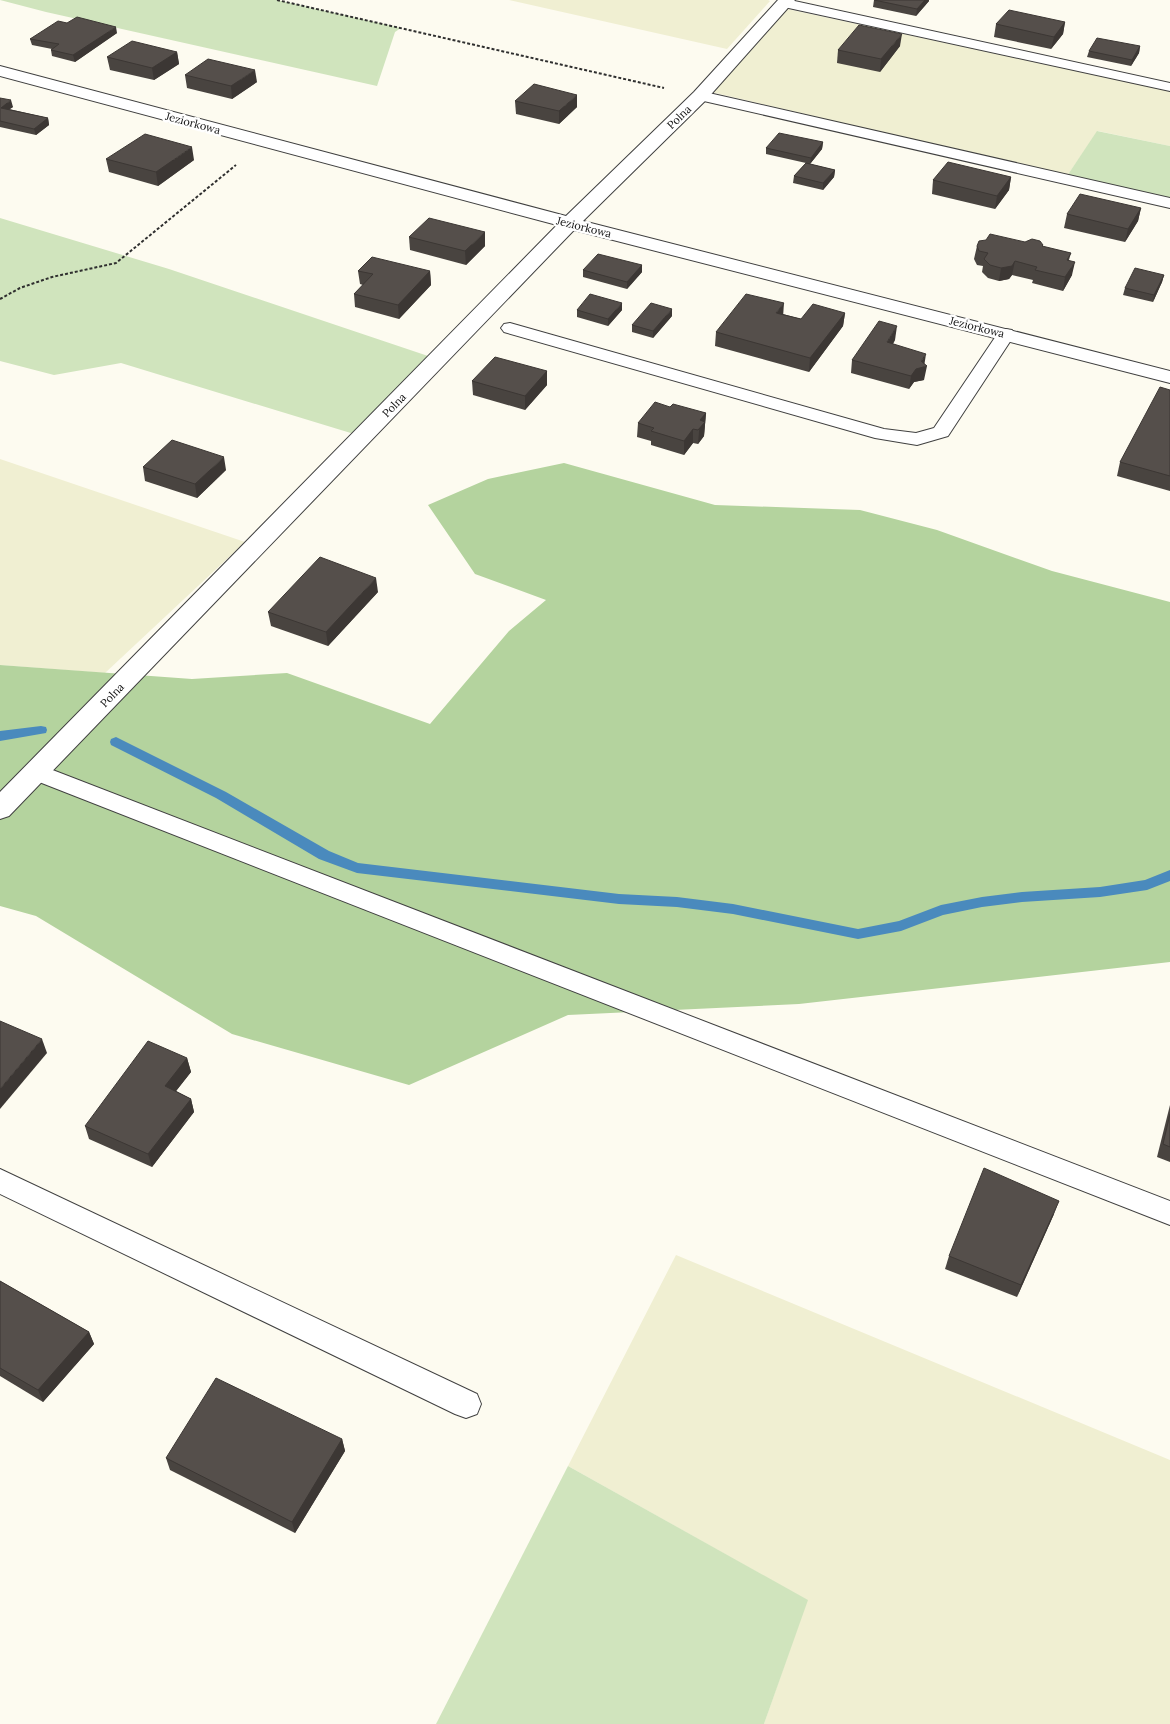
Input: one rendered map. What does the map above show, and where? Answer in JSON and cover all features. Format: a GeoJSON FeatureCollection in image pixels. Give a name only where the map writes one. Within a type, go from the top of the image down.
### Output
{"type":"FeatureCollection","features":[{"type":"Feature","properties":{"kind":"street","name":"Polna"},"geometry":{"type":"LineString","coordinates":[[0,809],[570,223],[700,96],[785,2]]}},
{"type":"Feature","properties":{"kind":"street","name":"Jeziorkowa"},"geometry":{"type":"LineString","coordinates":[[0,71],[570,223],[1170,377]]}},
{"type":"Feature","properties":{"kind":"lane"},"geometry":{"type":"LineString","coordinates":[[785,2],[1170,87]]}},
{"type":"Feature","properties":{"kind":"lane"},"geometry":{"type":"LineString","coordinates":[[700,96],[1170,204]]}},
{"type":"Feature","properties":{"kind":"lane"},"geometry":{"type":"LineString","coordinates":[[510,328],[882,434],[917,439],[942,432],[1006,334]]}},
{"type":"Feature","properties":{"kind":"lane"},"geometry":{"type":"LineString","coordinates":[[37,772],[1170,1213]]}},
{"type":"Feature","properties":{"kind":"lane"},"geometry":{"type":"LineString","coordinates":[[0,1181],[466,1404]]}},
{"type":"Feature","properties":{"kind":"path"},"geometry":{"type":"LineString","coordinates":[[277,0],[700,96]]}},
{"type":"Feature","properties":{"kind":"path"},"geometry":{"type":"LineString","coordinates":[[0,299],[20,288],[52,277],[116,263],[263,142]]}},
{"type":"Feature","properties":{"kind":"green space"},"geometry":{"type":"Polygon","coordinates":[[[0,0],[277,0],[401,28],[395,32],[377,86],[0,0]]]}},
{"type":"Feature","properties":{"kind":"green space"},"geometry":{"type":"Polygon","coordinates":[[[509,0],[768,0],[770,1],[727,49],[509,0]]]}},
{"type":"Feature","properties":{"kind":"green space"},"geometry":{"type":"Polygon","coordinates":[[[787,9],[1170,91],[1170,146],[1098,131],[1067,176],[711,92],[787,9]]]}},
{"type":"Feature","properties":{"kind":"green space"},"geometry":{"type":"Polygon","coordinates":[[[1097,131],[1170,146],[1170,199],[1067,176],[1097,131]]]}},
{"type":"Feature","properties":{"kind":"green space"},"geometry":{"type":"Polygon","coordinates":[[[0,218],[169,269],[431,357],[354,434],[121,363],[54,375],[0,361],[0,218]]]}},
{"type":"Feature","properties":{"kind":"green space"},"geometry":{"type":"Polygon","coordinates":[[[0,459],[245,542],[105,673],[0,665],[0,459]]]}},
{"type":"Feature","properties":{"kind":"green space"},"geometry":{"type":"Polygon","coordinates":[[[564,463],[715,505],[860,510],[937,530],[1052,571],[1170,602],[1170,962],[799,1004],[568,1015],[409,1085],[232,1034],[36,916],[0,906],[0,665],[192,679],[287,673],[430,724],[509,631],[546,600],[475,574],[428,505],[488,479],[564,463]]]}},
{"type":"Feature","properties":{"kind":"green space"},"geometry":{"type":"Polygon","coordinates":[[[676,1255],[1170,1460],[1170,1724],[764,1724],[807,1600],[568,1466],[676,1255]]]}},
{"type":"Feature","properties":{"kind":"green space"},"geometry":{"type":"Polygon","coordinates":[[[568,1466],[808,1600],[764,1724],[436,1724],[568,1466]]]}},
{"type":"Feature","properties":{"kind":"building"},"geometry":{"type":"Polygon","coordinates":[[[874,0],[925,0],[917,9],[874,0]]]}},
{"type":"Feature","properties":{"kind":"building"},"geometry":{"type":"Polygon","coordinates":[[[1009,10],[1065,22],[1054,37],[996,24],[1009,10]]]}},
{"type":"Feature","properties":{"kind":"building"},"geometry":{"type":"Polygon","coordinates":[[[77,17],[116,27],[73,55],[51,50],[59,44],[30,39],[58,21],[67,23],[77,17]]]}},
{"type":"Feature","properties":{"kind":"building"},"geometry":{"type":"Polygon","coordinates":[[[859,25],[902,34],[881,59],[838,50],[859,25]]]}},
{"type":"Feature","properties":{"kind":"building"},"geometry":{"type":"Polygon","coordinates":[[[1097,38],[1140,46],[1132,60],[1089,51],[1097,38]]]}},
{"type":"Feature","properties":{"kind":"building"},"geometry":{"type":"Polygon","coordinates":[[[132,41],[177,52],[152,68],[107,57],[132,41]]]}},
{"type":"Feature","properties":{"kind":"building"},"geometry":{"type":"Polygon","coordinates":[[[208,59],[255,70],[231,86],[185,75],[208,59]]]}},
{"type":"Feature","properties":{"kind":"building"},"geometry":{"type":"Polygon","coordinates":[[[534,84],[577,95],[559,111],[515,101],[534,84]]]}},
{"type":"Feature","properties":{"kind":"building"},"geometry":{"type":"Polygon","coordinates":[[[0,98],[11,100],[1,108],[48,118],[34,129],[0,121],[0,98]]]}},
{"type":"Feature","properties":{"kind":"building"},"geometry":{"type":"Polygon","coordinates":[[[779,133],[823,142],[811,158],[766,148],[779,133]]]}},
{"type":"Feature","properties":{"kind":"building"},"geometry":{"type":"Polygon","coordinates":[[[145,134],[192,147],[156,172],[106,159],[145,134]]]}},
{"type":"Feature","properties":{"kind":"building"},"geometry":{"type":"Polygon","coordinates":[[[948,162],[1011,177],[997,196],[933,180],[948,162]]]}},
{"type":"Feature","properties":{"kind":"building"},"geometry":{"type":"Polygon","coordinates":[[[806,163],[835,170],[823,183],[794,176],[806,163]]]}},
{"type":"Feature","properties":{"kind":"building"},"geometry":{"type":"Polygon","coordinates":[[[1080,194],[1141,208],[1128,229],[1067,214],[1080,194]]]}},
{"type":"Feature","properties":{"kind":"building"},"geometry":{"type":"Polygon","coordinates":[[[429,218],[485,232],[465,251],[409,237],[429,218]]]}},
{"type":"Feature","properties":{"kind":"building"},"geometry":{"type":"Polygon","coordinates":[[[990,234],[1025,242],[1032,239],[1040,241],[1042,246],[1071,253],[1067,260],[1075,262],[1065,277],[1035,270],[1037,267],[1015,261],[1012,266],[1001,268],[990,265],[984,259],[988,253],[979,251],[977,246],[979,241],[986,240],[990,234]]]}},
{"type":"Feature","properties":{"kind":"building"},"geometry":{"type":"Polygon","coordinates":[[[598,254],[642,265],[627,282],[583,270],[598,254]]]}},
{"type":"Feature","properties":{"kind":"building"},"geometry":{"type":"Polygon","coordinates":[[[372,257],[430,271],[398,305],[354,294],[373,274],[358,271],[372,257]]]}},
{"type":"Feature","properties":{"kind":"building"},"geometry":{"type":"Polygon","coordinates":[[[1135,268],[1164,275],[1154,295],[1125,288],[1135,268]]]}},
{"type":"Feature","properties":{"kind":"building"},"geometry":{"type":"Polygon","coordinates":[[[590,294],[622,303],[608,319],[577,310],[590,294]]]}},
{"type":"Feature","properties":{"kind":"building"},"geometry":{"type":"Polygon","coordinates":[[[746,294],[784,303],[776,313],[801,319],[813,304],[845,313],[810,358],[716,332],[746,294]]]}},
{"type":"Feature","properties":{"kind":"building"},"geometry":{"type":"Polygon","coordinates":[[[651,303],[672,309],[653,331],[632,325],[651,303]]]}},
{"type":"Feature","properties":{"kind":"building"},"geometry":{"type":"Polygon","coordinates":[[[879,321],[897,326],[887,342],[926,354],[921,361],[927,366],[916,369],[911,376],[852,360],[879,321]]]}},
{"type":"Feature","properties":{"kind":"building"},"geometry":{"type":"Polygon","coordinates":[[[495,357],[547,371],[525,396],[472,381],[495,357]]]}},
{"type":"Feature","properties":{"kind":"building"},"geometry":{"type":"Polygon","coordinates":[[[1160,387],[1170,390],[1170,476],[1120,462],[1160,387]]]}},
{"type":"Feature","properties":{"kind":"building"},"geometry":{"type":"Polygon","coordinates":[[[655,402],[670,407],[673,404],[706,413],[700,420],[705,422],[698,430],[693,429],[684,441],[651,431],[654,428],[638,423],[655,402]]]}},
{"type":"Feature","properties":{"kind":"building"},"geometry":{"type":"Polygon","coordinates":[[[172,440],[224,457],[195,484],[143,467],[172,440]]]}},
{"type":"Feature","properties":{"kind":"building"},"geometry":{"type":"Polygon","coordinates":[[[320,557],[376,578],[326,632],[268,612],[320,557]]]}},
{"type":"Feature","properties":{"kind":"building"},"geometry":{"type":"Polygon","coordinates":[[[0,1021],[42,1039],[0,1089],[0,1021]]]}},
{"type":"Feature","properties":{"kind":"building"},"geometry":{"type":"Polygon","coordinates":[[[148,1041],[187,1058],[165,1086],[191,1099],[148,1154],[85,1126],[148,1041]]]}},
{"type":"Feature","properties":{"kind":"building"},"geometry":{"type":"Polygon","coordinates":[[[1170,1114],[1170,1147],[1163,1144],[1170,1114]]]}},
{"type":"Feature","properties":{"kind":"building"},"geometry":{"type":"Polygon","coordinates":[[[984,1168],[1059,1201],[1021,1285],[949,1256],[984,1168]]]}},
{"type":"Feature","properties":{"kind":"building"},"geometry":{"type":"Polygon","coordinates":[[[0,1281],[89,1332],[38,1390],[0,1368],[0,1281]]]}},
{"type":"Feature","properties":{"kind":"building"},"geometry":{"type":"Polygon","coordinates":[[[216,1378],[342,1439],[292,1522],[166,1458],[216,1378]]]}},
{"type":"Feature","properties":{"kind":"waterway"},"geometry":{"type":"LineString","coordinates":[[0,736],[41,730]]}},
{"type":"Feature","properties":{"kind":"waterway"},"geometry":{"type":"LineString","coordinates":[[116,742],[221,795],[324,855],[357,868],[619,899],[677,902],[733,909],[858,934],[901,926],[941,910],[982,902],[1022,897],[1100,892],[1147,885],[1170,875]]}}]}
